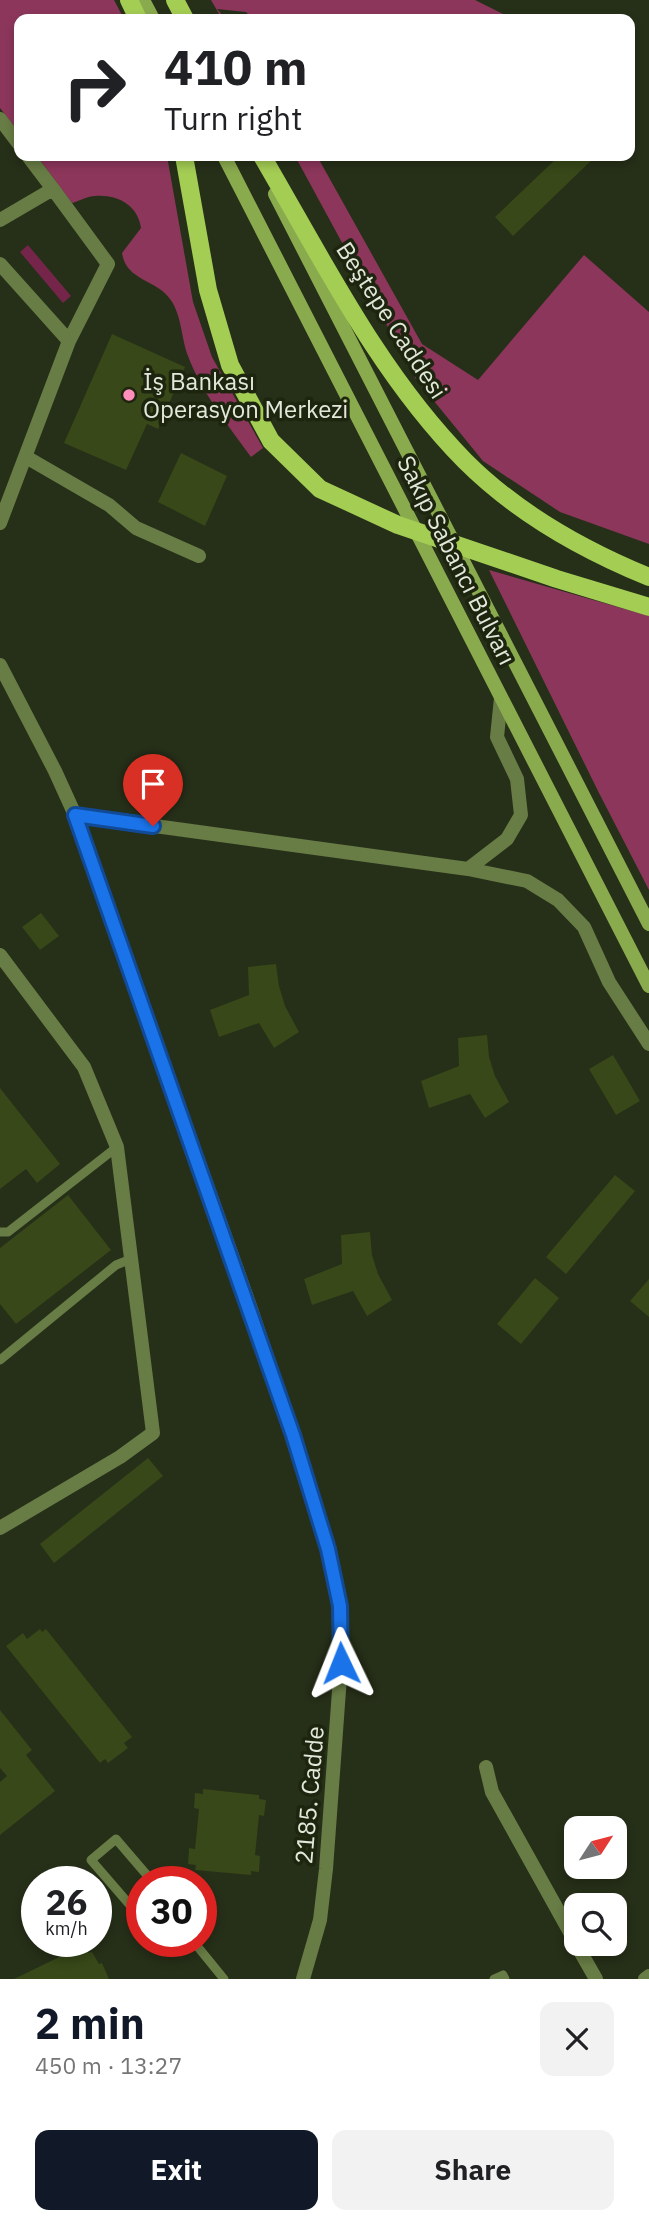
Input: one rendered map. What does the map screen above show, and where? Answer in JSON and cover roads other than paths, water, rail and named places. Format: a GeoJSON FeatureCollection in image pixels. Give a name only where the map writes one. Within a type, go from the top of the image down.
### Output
{"type":"FeatureCollection","features":[{"type":"Feature","properties":{"kind":"main road"},"geometry":{"type":"LineString","coordinates":[[185,161],[208,289],[230,365],[271,441],[320,489],[398,525],[546,576],[649,607]]}},
{"type":"Feature","properties":{"kind":"main road","name":"Sakıp Sabancı Bulvarı"},"geometry":{"type":"LineString","coordinates":[[227,161],[649,986]]}},
{"type":"Feature","properties":{"kind":"main road","name":"Sakıp Sabancı Bulvarı"},"geometry":{"type":"LineString","coordinates":[[258,161],[649,924]]}},
{"type":"Feature","properties":{"kind":"main road","name":"Beştepe Caddesi"},"geometry":{"type":"LineString","coordinates":[[265,161],[381,355],[422,412],[466,461],[540,521],[649,577]]}},
{"type":"Feature","properties":{"kind":"street"},"geometry":{"type":"LineString","coordinates":[[0,119],[14,138]]}},
{"type":"Feature","properties":{"kind":"street"},"geometry":{"type":"LineString","coordinates":[[0,523],[69,341],[108,264],[32,161]]}},
{"type":"Feature","properties":{"kind":"street"},"geometry":{"type":"LineString","coordinates":[[0,220],[53,188]]}},
{"type":"Feature","properties":{"kind":"street"},"geometry":{"type":"LineString","coordinates":[[0,264],[69,341]]}},
{"type":"Feature","properties":{"kind":"street"},"geometry":{"type":"LineString","coordinates":[[26,457],[109,505],[136,528],[199,556]]}},
{"type":"Feature","properties":{"kind":"street","name":"2185. Cadde"},"geometry":{"type":"LineString","coordinates":[[0,665],[75,815],[246,1296],[328,1549],[340,1606],[339,1718],[320,1920],[303,1979]]}},
{"type":"Feature","properties":{"kind":"street"},"geometry":{"type":"LineString","coordinates":[[468,869],[508,839],[520,815],[517,779],[497,737],[501,698]]}},
{"type":"Feature","properties":{"kind":"street"},"geometry":{"type":"LineString","coordinates":[[75,815],[468,869],[527,881],[558,900],[584,927],[609,982],[649,1044]]}},
{"type":"Feature","properties":{"kind":"street"},"geometry":{"type":"LineString","coordinates":[[0,955],[84,1067],[117,1147],[153,1433],[120,1457],[0,1528]]}},
{"type":"Feature","properties":{"kind":"street"},"geometry":{"type":"LineString","coordinates":[[486,1767],[492,1792],[564,1922]]}},
{"type":"Feature","properties":{"kind":"street"},"geometry":{"type":"LineString","coordinates":[[583,1956],[596,1979]]}},
{"type":"Feature","properties":{"kind":"lane"},"geometry":{"type":"LineString","coordinates":[[0,1232],[8,1232],[117,1147]]}},
{"type":"Feature","properties":{"kind":"lane"},"geometry":{"type":"LineString","coordinates":[[0,1360],[116,1265],[131,1259]]}},
{"type":"Feature","properties":{"kind":"lane"},"geometry":{"type":"LineString","coordinates":[[126,1900],[91,1860],[116,1839],[139,1866]]}},
{"type":"Feature","properties":{"kind":"lane"},"geometry":{"type":"LineString","coordinates":[[206,1957],[224,1979]]}},
{"type":"Feature","properties":{"kind":"lane"},"geometry":{"type":"LineString","coordinates":[[494,1979],[503,1975],[505,1979]]}},
{"type":"Feature","properties":{"kind":"place","name":"İş Bankası Operasyon Merkezi"},"geometry":{"type":"Point","coordinates":[129,395]}}]}
